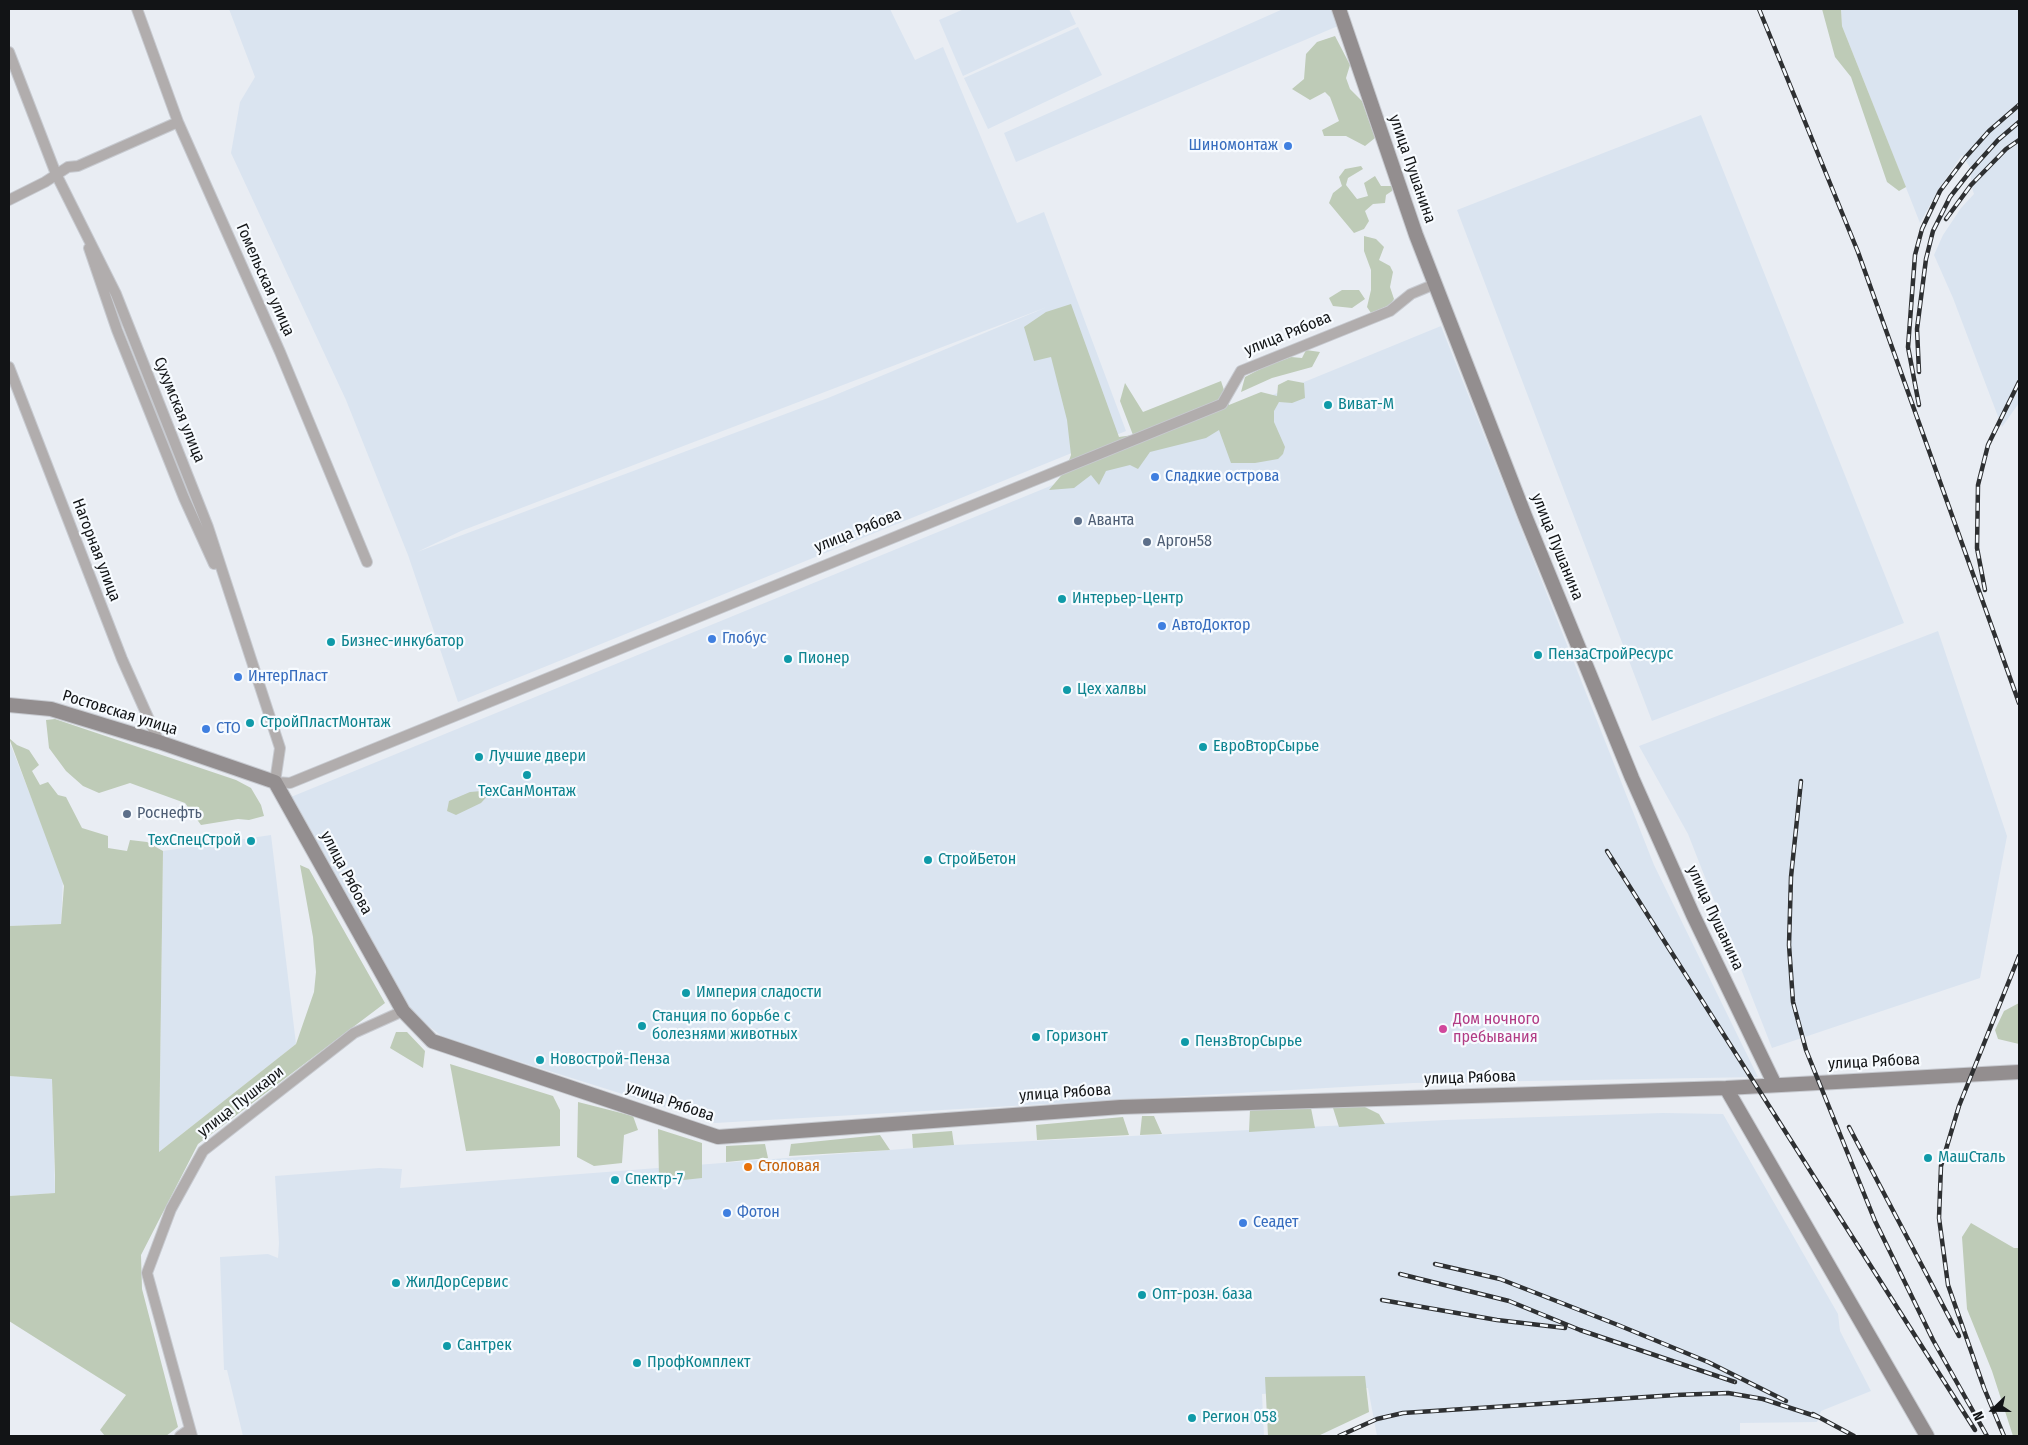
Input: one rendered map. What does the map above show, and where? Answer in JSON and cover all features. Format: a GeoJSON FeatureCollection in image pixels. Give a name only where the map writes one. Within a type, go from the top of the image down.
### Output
{"type":"FeatureCollection","features":[{"type":"Feature","properties":{"kind":"street","name":"Гомельская улица"},"geometry":{"type":"LineString","coordinates":[[138,9],[178,122],[280,352],[367,562]]}},
{"type":"Feature","properties":{"kind":"street","name":"улица Пушанина"},"geometry":{"type":"LineString","coordinates":[[1339,9],[1385,149],[1435,284],[1529,525],[1632,778],[1693,914],[1775,1085]]}},
{"type":"Feature","properties":{"kind":"street","name":"Сухумская улица"},"geometry":{"type":"LineString","coordinates":[[9,52],[56,174],[87,238],[105,299],[184,498],[230,599],[280,748],[275,782]]}},
{"type":"Feature","properties":{"kind":"street"},"geometry":{"type":"LineString","coordinates":[[9,200],[45,182],[68,167],[86,162],[178,122]]}},
{"type":"Feature","properties":{"kind":"street","name":"улица Рябова"},"geometry":{"type":"LineString","coordinates":[[219,764],[275,782],[290,783],[880,541],[1222,404],[1241,371],[1390,311],[1411,294],[1435,284]]}},
{"type":"Feature","properties":{"kind":"street","name":"Нагорная улица"},"geometry":{"type":"LineString","coordinates":[[9,367],[122,659],[159,742]]}},
{"type":"Feature","properties":{"kind":"street","name":"Ростовская улица"},"geometry":{"type":"LineString","coordinates":[[9,705],[51,709],[159,742],[219,764]]}},
{"type":"Feature","properties":{"kind":"street","name":"улица Рябова"},"geometry":{"type":"LineString","coordinates":[[275,782],[403,1011],[432,1041],[718,1137],[1121,1107],[1726,1088],[2019,1072]]}},
{"type":"Feature","properties":{"kind":"street","name":"улица Пушкари"},"geometry":{"type":"LineString","coordinates":[[191,1432],[147,1273],[171,1209],[203,1151],[354,1033],[403,1011]]}},
{"type":"Feature","properties":{"kind":"street"},"geometry":{"type":"LineString","coordinates":[[1726,1088],[1928,1436]]}},
{"type":"Feature","properties":{"kind":"street"},"geometry":{"type":"LineString","coordinates":[[180,1436],[191,1432]]}},
{"type":"Feature","properties":{"kind":"shaded area"},"geometry":{"type":"Polygon","coordinates":[[[229,9],[890,9],[915,60],[943,47],[1017,223],[1044,212],[1126,431],[458,702],[408,555],[346,400],[231,153],[240,102],[255,77],[229,9]],[[1047,307],[461,531],[417,552],[828,398],[1047,307]]]}},
{"type":"Feature","properties":{"kind":"shaded area"},"geometry":{"type":"Polygon","coordinates":[[[964,9],[1069,9],[1076,24],[963,76],[939,20],[964,9]]]}},
{"type":"Feature","properties":{"kind":"shaded area"},"geometry":{"type":"Polygon","coordinates":[[[1283,9],[1331,9],[1338,26],[1016,162],[1004,133],[1283,9]]]}},
{"type":"Feature","properties":{"kind":"shaded area"},"geometry":{"type":"Polygon","coordinates":[[[1841,9],[2019,9],[2019,403],[2002,427],[1953,298],[1934,255],[1943,235],[1961,208],[1974,194],[1971,185],[1971,169],[1962,155],[1939,189],[1920,223],[1842,26],[1841,9]]]}},
{"type":"Feature","properties":{"kind":"shaded area"},"geometry":{"type":"Polygon","coordinates":[[[1078,27],[1102,75],[988,129],[964,78],[1078,27]]]}},
{"type":"Feature","properties":{"kind":"shaded area"},"geometry":{"type":"Polygon","coordinates":[[[1701,115],[1904,623],[1652,721],[1457,210],[1701,115]]]}},
{"type":"Feature","properties":{"kind":"shaded area"},"geometry":{"type":"Polygon","coordinates":[[[1441,326],[1654,865],[1758,1077],[1413,1083],[715,1123],[444,1038],[408,1010],[291,797],[1441,326]]]}},
{"type":"Feature","properties":{"kind":"shaded area"},"geometry":{"type":"Polygon","coordinates":[[[1938,631],[2007,836],[1980,978],[1772,1048],[1688,834],[1639,746],[1938,631]]]}},
{"type":"Feature","properties":{"kind":"shaded area"},"geometry":{"type":"Polygon","coordinates":[[[9,741],[63,878],[61,924],[9,926],[9,741]]]}},
{"type":"Feature","properties":{"kind":"shaded area"},"geometry":{"type":"Polygon","coordinates":[[[271,835],[296,1044],[159,1152],[163,851],[271,835]]]}},
{"type":"Feature","properties":{"kind":"shaded area"},"geometry":{"type":"Polygon","coordinates":[[[9,1076],[52,1078],[55,1193],[9,1196],[9,1076]]]}},
{"type":"Feature","properties":{"kind":"shaded area"},"geometry":{"type":"Polygon","coordinates":[[[1663,1113],[1723,1114],[1838,1314],[1840,1331],[1871,1391],[1821,1411],[1817,1422],[1740,1423],[1740,1436],[1377,1436],[1368,1388],[1262,1394],[1264,1436],[243,1436],[227,1370],[224,1370],[220,1257],[268,1254],[278,1258],[279,1243],[275,1176],[379,1168],[402,1169],[400,1188],[954,1145],[1446,1120],[1663,1113]]]}},
{"type":"Feature","properties":{"kind":"green space"},"geometry":{"type":"Polygon","coordinates":[[[1822,9],[1841,9],[1842,26],[1906,187],[1899,191],[1887,182],[1851,77],[1835,57],[1822,9]]]}},
{"type":"Feature","properties":{"kind":"green space"},"geometry":{"type":"Polygon","coordinates":[[[1335,36],[1350,65],[1346,78],[1350,89],[1362,101],[1375,138],[1365,146],[1346,136],[1324,136],[1322,130],[1339,121],[1330,97],[1325,92],[1310,100],[1292,89],[1304,79],[1306,54],[1317,42],[1335,36]]]}},
{"type":"Feature","properties":{"kind":"green space"},"geometry":{"type":"Polygon","coordinates":[[[1361,166],[1363,169],[1348,178],[1346,185],[1357,199],[1368,196],[1364,183],[1375,176],[1381,186],[1392,186],[1392,191],[1386,195],[1385,203],[1373,204],[1365,211],[1369,221],[1364,229],[1354,233],[1329,203],[1333,193],[1342,186],[1339,177],[1345,169],[1361,166]]]}},
{"type":"Feature","properties":{"kind":"green space"},"geometry":{"type":"Polygon","coordinates":[[[1364,236],[1376,239],[1384,247],[1379,260],[1390,266],[1393,272],[1390,287],[1394,299],[1390,305],[1371,313],[1367,307],[1371,290],[1371,270],[1364,251],[1364,236]]]}},
{"type":"Feature","properties":{"kind":"green space"},"geometry":{"type":"Polygon","coordinates":[[[1342,290],[1359,290],[1365,299],[1352,308],[1333,306],[1329,298],[1342,290]]]}},
{"type":"Feature","properties":{"kind":"green space"},"geometry":{"type":"Polygon","coordinates":[[[1071,304],[1119,437],[1133,435],[1120,401],[1125,383],[1143,412],[1221,381],[1229,405],[1261,392],[1277,396],[1278,385],[1288,380],[1304,383],[1305,398],[1292,403],[1279,402],[1274,411],[1274,422],[1285,447],[1283,454],[1278,459],[1255,463],[1231,463],[1219,430],[1206,438],[1150,452],[1138,469],[1130,465],[1106,471],[1099,485],[1091,475],[1074,488],[1049,490],[1065,471],[1071,455],[1067,420],[1051,357],[1034,361],[1024,327],[1046,312],[1071,304]]]}},
{"type":"Feature","properties":{"kind":"green space"},"geometry":{"type":"Polygon","coordinates":[[[1306,350],[1320,352],[1312,367],[1272,378],[1241,392],[1245,377],[1264,367],[1291,357],[1302,358],[1306,350]]]}},
{"type":"Feature","properties":{"kind":"green space"},"geometry":{"type":"Polygon","coordinates":[[[55,719],[236,780],[251,788],[261,805],[264,816],[249,820],[238,819],[201,825],[185,803],[130,783],[99,793],[83,786],[66,771],[49,748],[46,720],[55,719]]]}},
{"type":"Feature","properties":{"kind":"green space"},"geometry":{"type":"Polygon","coordinates":[[[9,738],[17,745],[29,750],[39,765],[32,771],[40,785],[48,782],[58,795],[66,797],[82,828],[108,836],[108,848],[127,851],[130,840],[147,842],[163,851],[159,1152],[296,1044],[314,992],[316,972],[313,937],[300,865],[309,869],[385,1003],[198,1144],[141,1255],[142,1289],[178,1427],[166,1436],[105,1436],[100,1430],[126,1395],[9,1321],[9,1196],[55,1193],[55,1175],[52,1079],[9,1076],[9,926],[61,924],[64,886],[9,738]]]}},
{"type":"Feature","properties":{"kind":"green space"},"geometry":{"type":"Polygon","coordinates":[[[493,790],[481,803],[456,815],[447,811],[449,801],[470,792],[493,790]]]}},
{"type":"Feature","properties":{"kind":"green space"},"geometry":{"type":"Polygon","coordinates":[[[2019,1003],[2019,1044],[1998,1039],[1995,1030],[2004,1011],[2019,1003]]]}},
{"type":"Feature","properties":{"kind":"green space"},"geometry":{"type":"Polygon","coordinates":[[[396,1032],[407,1032],[425,1051],[423,1068],[390,1048],[396,1032]]]}},
{"type":"Feature","properties":{"kind":"green space"},"geometry":{"type":"Polygon","coordinates":[[[450,1064],[553,1096],[560,1110],[560,1146],[466,1151],[450,1064]]]}},
{"type":"Feature","properties":{"kind":"green space"},"geometry":{"type":"Polygon","coordinates":[[[578,1102],[633,1116],[638,1130],[624,1135],[622,1163],[594,1166],[577,1157],[578,1102]]]}},
{"type":"Feature","properties":{"kind":"green space"},"geometry":{"type":"Polygon","coordinates":[[[1363,1106],[1379,1114],[1385,1124],[1339,1127],[1333,1108],[1363,1106]]]}},
{"type":"Feature","properties":{"kind":"green space"},"geometry":{"type":"Polygon","coordinates":[[[1311,1108],[1315,1128],[1249,1132],[1250,1109],[1311,1108]]]}},
{"type":"Feature","properties":{"kind":"green space"},"geometry":{"type":"Polygon","coordinates":[[[1142,1116],[1154,1116],[1162,1134],[1140,1135],[1142,1116]]]}},
{"type":"Feature","properties":{"kind":"green space"},"geometry":{"type":"Polygon","coordinates":[[[1123,1117],[1129,1135],[1037,1140],[1036,1125],[1123,1117]]]}},
{"type":"Feature","properties":{"kind":"green space"},"geometry":{"type":"Polygon","coordinates":[[[658,1129],[702,1143],[702,1178],[674,1181],[674,1176],[659,1178],[658,1129]]]}},
{"type":"Feature","properties":{"kind":"green space"},"geometry":{"type":"Polygon","coordinates":[[[952,1131],[954,1145],[913,1148],[912,1134],[952,1131]]]}},
{"type":"Feature","properties":{"kind":"green space"},"geometry":{"type":"Polygon","coordinates":[[[880,1135],[890,1150],[789,1156],[791,1144],[880,1135]]]}},
{"type":"Feature","properties":{"kind":"green space"},"geometry":{"type":"Polygon","coordinates":[[[765,1144],[768,1158],[726,1162],[726,1146],[765,1144]]]}},
{"type":"Feature","properties":{"kind":"green space"},"geometry":{"type":"Polygon","coordinates":[[[1971,1223],[2014,1248],[2019,1248],[2019,1436],[2013,1436],[1992,1371],[1967,1309],[1962,1237],[1971,1223]]]}},
{"type":"Feature","properties":{"kind":"green space"},"geometry":{"type":"Polygon","coordinates":[[[1365,1376],[1369,1412],[1318,1436],[1268,1436],[1265,1377],[1365,1376]]]}},
{"type":"Feature","properties":{"kind":"railway"},"geometry":{"type":"LineString","coordinates":[[1759,9],[1858,252],[2019,703]]}},
{"type":"Feature","properties":{"kind":"railway"},"geometry":{"type":"LineString","coordinates":[[1919,405],[1908,347],[1915,255],[1922,229],[1940,191],[1965,158],[1989,131],[2019,105]]}},
{"type":"Feature","properties":{"kind":"railway"},"geometry":{"type":"LineString","coordinates":[[1919,372],[1917,329],[1926,259],[1933,231],[1950,197],[1972,169],[1998,140],[2019,122]]}},
{"type":"Feature","properties":{"kind":"railway"},"geometry":{"type":"LineString","coordinates":[[1946,219],[1971,185],[2006,149],[2019,140]]}},
{"type":"Feature","properties":{"kind":"railway"},"geometry":{"type":"LineString","coordinates":[[1985,590],[1977,548],[1978,485],[1988,445],[2019,382]]}},
{"type":"Feature","properties":{"kind":"railway"},"geometry":{"type":"LineString","coordinates":[[1801,781],[1791,877],[1789,945],[1793,1002],[1806,1050],[1875,1221],[1933,1340],[1987,1436]]}},
{"type":"Feature","properties":{"kind":"railway"},"geometry":{"type":"LineString","coordinates":[[1607,851],[1975,1430]]}},
{"type":"Feature","properties":{"kind":"railway"},"geometry":{"type":"LineString","coordinates":[[2004,1436],[1984,1388],[1948,1285],[1939,1218],[1941,1166],[1959,1106],[2019,956]]}},
{"type":"Feature","properties":{"kind":"railway"},"geometry":{"type":"LineString","coordinates":[[1849,1127],[1959,1336]]}},
{"type":"Feature","properties":{"kind":"railway"},"geometry":{"type":"LineString","coordinates":[[1435,1264],[1500,1279],[1618,1325],[1708,1362],[1786,1401]]}},
{"type":"Feature","properties":{"kind":"railway"},"geometry":{"type":"LineString","coordinates":[[1400,1274],[1509,1301],[1580,1330],[1735,1382]]}},
{"type":"Feature","properties":{"kind":"railway"},"geometry":{"type":"LineString","coordinates":[[1382,1300],[1497,1320],[1565,1328]]}},
{"type":"Feature","properties":{"kind":"railway"},"geometry":{"type":"LineString","coordinates":[[1339,1436],[1377,1419],[1403,1413],[1676,1395],[1728,1393],[1763,1399],[1818,1417]]}},
{"type":"Feature","properties":{"kind":"railway"},"geometry":{"type":"LineString","coordinates":[[1813,1414],[1854,1436]]}},
{"type":"Feature","properties":{"kind":"place","name":"Шиномонтаж"},"geometry":{"type":"Point","coordinates":[1288,146]}},
{"type":"Feature","properties":{"kind":"place","name":"Виват-М"},"geometry":{"type":"Point","coordinates":[1328,405]}},
{"type":"Feature","properties":{"kind":"place","name":"Сладкие острова"},"geometry":{"type":"Point","coordinates":[1155,477]}},
{"type":"Feature","properties":{"kind":"place","name":"Аванта"},"geometry":{"type":"Point","coordinates":[1078,521]}},
{"type":"Feature","properties":{"kind":"place","name":"Аргон58"},"geometry":{"type":"Point","coordinates":[1147,542]}},
{"type":"Feature","properties":{"kind":"place","name":"Интерьер-Центр"},"geometry":{"type":"Point","coordinates":[1062,599]}},
{"type":"Feature","properties":{"kind":"place","name":"АвтоДоктор"},"geometry":{"type":"Point","coordinates":[1162,626]}},
{"type":"Feature","properties":{"kind":"place","name":"Глобус"},"geometry":{"type":"Point","coordinates":[712,639]}},
{"type":"Feature","properties":{"kind":"place","name":"Бизнес-инкубатор"},"geometry":{"type":"Point","coordinates":[331,642]}},
{"type":"Feature","properties":{"kind":"place","name":"ПензаСтройРесурс"},"geometry":{"type":"Point","coordinates":[1538,655]}},
{"type":"Feature","properties":{"kind":"place","name":"Пионер"},"geometry":{"type":"Point","coordinates":[788,659]}},
{"type":"Feature","properties":{"kind":"place","name":"ИнтерПласт"},"geometry":{"type":"Point","coordinates":[238,677]}},
{"type":"Feature","properties":{"kind":"place","name":"Цех халвы"},"geometry":{"type":"Point","coordinates":[1067,690]}},
{"type":"Feature","properties":{"kind":"place","name":"СтройПластМонтаж"},"geometry":{"type":"Point","coordinates":[250,723]}},
{"type":"Feature","properties":{"kind":"place","name":"СТО"},"geometry":{"type":"Point","coordinates":[206,729]}},
{"type":"Feature","properties":{"kind":"place","name":"ЕвроВторСырье"},"geometry":{"type":"Point","coordinates":[1203,747]}},
{"type":"Feature","properties":{"kind":"place","name":"Лучшие двери"},"geometry":{"type":"Point","coordinates":[479,757]}},
{"type":"Feature","properties":{"kind":"place","name":"ТехСанМонтаж"},"geometry":{"type":"Point","coordinates":[527,775]}},
{"type":"Feature","properties":{"kind":"place","name":"Роснефть"},"geometry":{"type":"Point","coordinates":[127,814]}},
{"type":"Feature","properties":{"kind":"place","name":"ТехСпецСтрой"},"geometry":{"type":"Point","coordinates":[251,841]}},
{"type":"Feature","properties":{"kind":"place","name":"СтройБетон"},"geometry":{"type":"Point","coordinates":[928,860]}},
{"type":"Feature","properties":{"kind":"place","name":"Империя сладости"},"geometry":{"type":"Point","coordinates":[686,993]}},
{"type":"Feature","properties":{"kind":"place","name":"Станция по борьбе с болезнями животных"},"geometry":{"type":"Point","coordinates":[642,1026]}},
{"type":"Feature","properties":{"kind":"place","name":"Дом ночного пребывания"},"geometry":{"type":"Point","coordinates":[1443,1029]}},
{"type":"Feature","properties":{"kind":"place","name":"Горизонт"},"geometry":{"type":"Point","coordinates":[1036,1037]}},
{"type":"Feature","properties":{"kind":"place","name":"ПензВторСырье"},"geometry":{"type":"Point","coordinates":[1185,1042]}},
{"type":"Feature","properties":{"kind":"place","name":"Новострой-Пенза"},"geometry":{"type":"Point","coordinates":[540,1060]}},
{"type":"Feature","properties":{"kind":"place","name":"МашСталь"},"geometry":{"type":"Point","coordinates":[1928,1158]}},
{"type":"Feature","properties":{"kind":"place","name":"Столовая"},"geometry":{"type":"Point","coordinates":[748,1167]}},
{"type":"Feature","properties":{"kind":"place","name":"Спектр-7"},"geometry":{"type":"Point","coordinates":[615,1180]}},
{"type":"Feature","properties":{"kind":"place","name":"Фотон"},"geometry":{"type":"Point","coordinates":[727,1213]}},
{"type":"Feature","properties":{"kind":"place","name":"Сеадет"},"geometry":{"type":"Point","coordinates":[1243,1223]}},
{"type":"Feature","properties":{"kind":"place","name":"ЖилДорСервис"},"geometry":{"type":"Point","coordinates":[396,1283]}},
{"type":"Feature","properties":{"kind":"place","name":"Опт-розн. база"},"geometry":{"type":"Point","coordinates":[1142,1295]}},
{"type":"Feature","properties":{"kind":"place","name":"Сантрек"},"geometry":{"type":"Point","coordinates":[447,1346]}},
{"type":"Feature","properties":{"kind":"place","name":"ПрофКомплект"},"geometry":{"type":"Point","coordinates":[637,1363]}},
{"type":"Feature","properties":{"kind":"place","name":"Регион 058"},"geometry":{"type":"Point","coordinates":[1192,1418]}}]}
